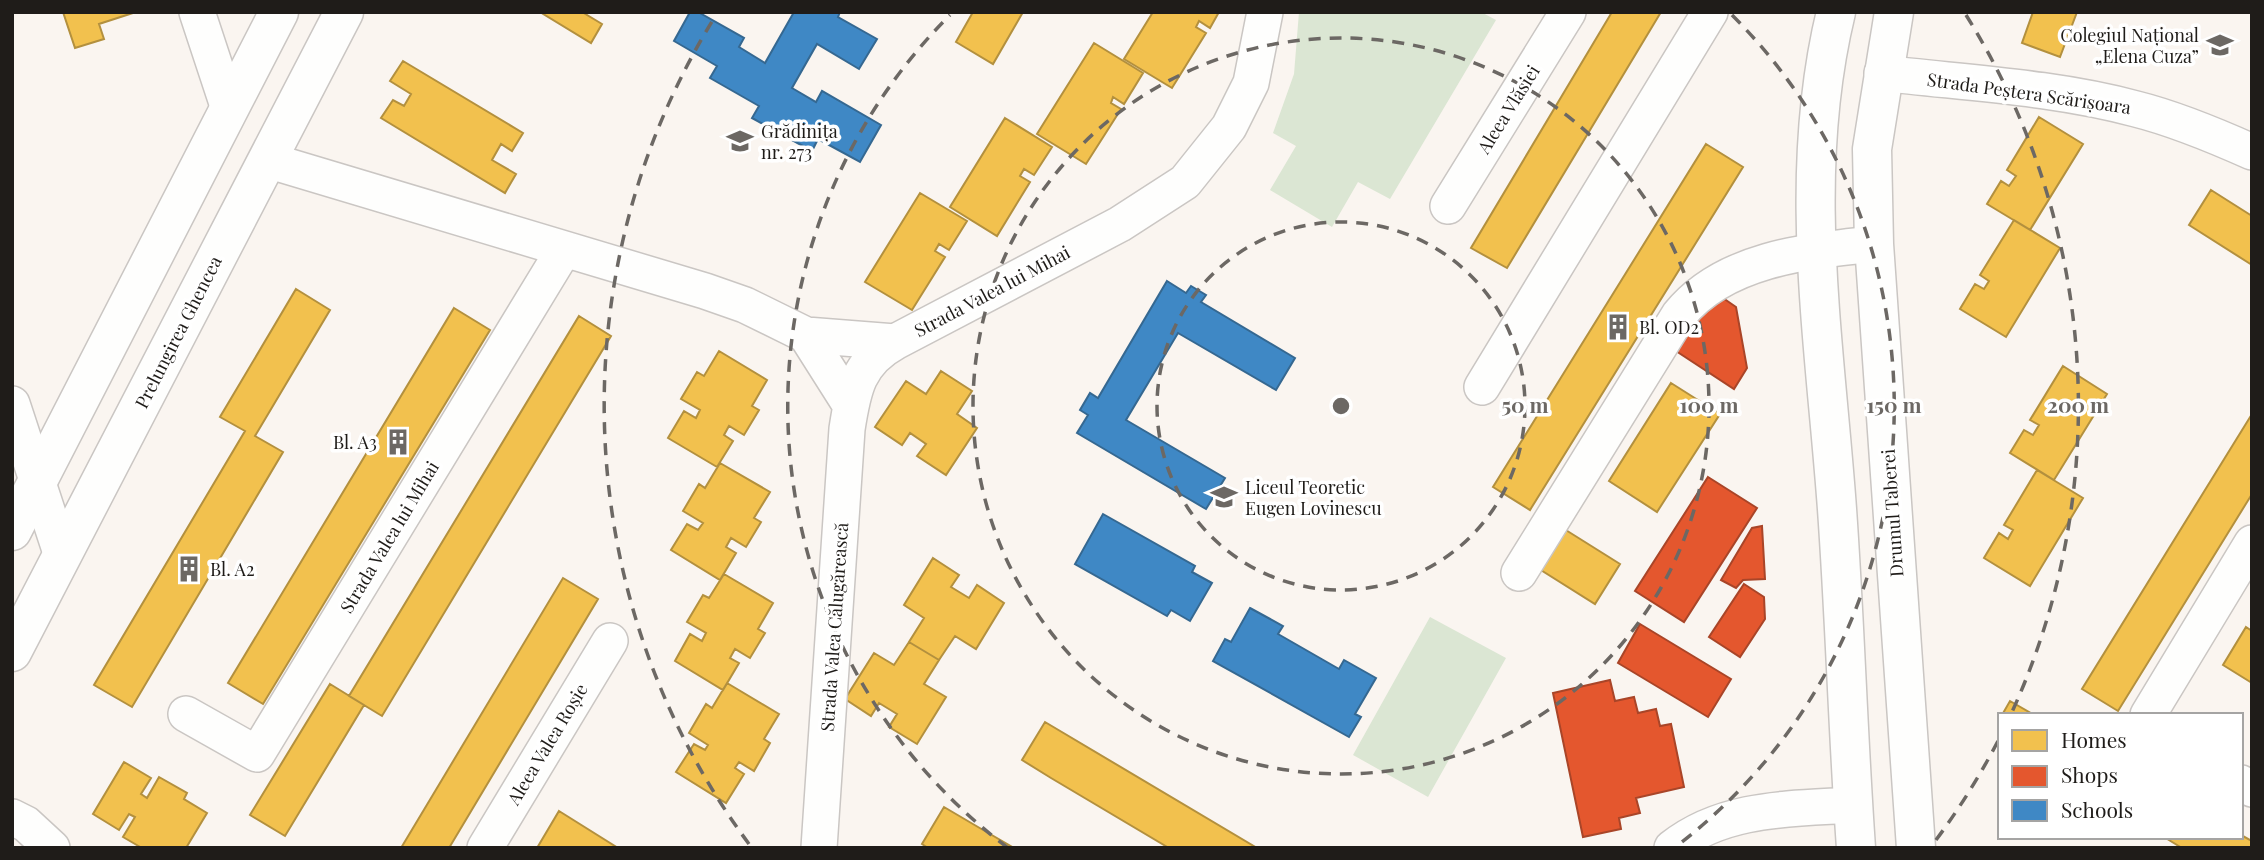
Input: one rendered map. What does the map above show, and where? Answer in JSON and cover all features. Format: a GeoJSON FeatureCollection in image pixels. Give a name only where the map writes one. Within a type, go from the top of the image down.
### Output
{"type":"FeatureCollection","features":[{"type":"Feature","properties":{"kind":"main road"},"geometry":{"type":"LineString","coordinates":[[12,531],[279,12]]}},
{"type":"Feature","properties":{"kind":"main road","name":"Prelungirea Ghencea"},"geometry":{"type":"LineString","coordinates":[[12,652],[344,12]]}},
{"type":"Feature","properties":{"kind":"main road"},"geometry":{"type":"LineString","coordinates":[[1836,12],[1828,46],[1816,140],[1816,250],[1837,510],[1856,848]]}},
{"type":"Feature","properties":{"kind":"main road","name":"Drumul Taberei"},"geometry":{"type":"LineString","coordinates":[[1894,12],[1882,73],[1872,149],[1874,244],[1916,848]]}},
{"type":"Feature","properties":{"kind":"main road"},"geometry":{"type":"LineString","coordinates":[[1820,308],[1846,297],[1860,300],[1878,312]]}},
{"type":"Feature","properties":{"kind":"street"},"geometry":{"type":"LineString","coordinates":[[197,12],[229,109]]}},
{"type":"Feature","properties":{"kind":"street","name":"Strada Valea lui Mihai"},"geometry":{"type":"LineString","coordinates":[[267,160],[563,251],[705,291],[745,305],[806,335],[895,342],[1120,224],[1185,182],[1229,127],[1251,83],[1265,12]]}},
{"type":"Feature","properties":{"kind":"street","name":"Aleea Vlăsiei"},"geometry":{"type":"LineString","coordinates":[[1448,206],[1568,12]]}},
{"type":"Feature","properties":{"kind":"street"},"geometry":{"type":"LineString","coordinates":[[1482,387],[1710,12]]}},
{"type":"Feature","properties":{"kind":"street","name":"Strada Peștera Scărișoara"},"geometry":{"type":"LineString","coordinates":[[1882,73],[2065,95],[2135,108],[2203,130],[2252,152]]}},
{"type":"Feature","properties":{"kind":"street"},"geometry":{"type":"LineString","coordinates":[[1519,573],[1679,314],[1691,299],[1728,275],[1816,250],[1874,244]]}},
{"type":"Feature","properties":{"kind":"street","name":"Strada Valea lui Mihai"},"geometry":{"type":"LineString","coordinates":[[186,715],[257,754],[563,251]]}},
{"type":"Feature","properties":{"kind":"street"},"geometry":{"type":"LineString","coordinates":[[806,335],[851,406]]}},
{"type":"Feature","properties":{"kind":"street","name":"Strada Valea Călugărească"},"geometry":{"type":"LineString","coordinates":[[819,848],[851,406],[854,388],[863,367],[880,350],[895,342]]}},
{"type":"Feature","properties":{"kind":"street"},"geometry":{"type":"LineString","coordinates":[[12,404],[62,556]]}},
{"type":"Feature","properties":{"kind":"street"},"geometry":{"type":"LineString","coordinates":[[2149,713],[2252,543]]}},
{"type":"Feature","properties":{"kind":"street","name":"Aleea Valea Roșie"},"geometry":{"type":"LineString","coordinates":[[485,848],[610,641]]}},
{"type":"Feature","properties":{"kind":"street"},"geometry":{"type":"LineString","coordinates":[[1672,848],[1700,828],[1746,814],[1853,805]]}},
{"type":"Feature","properties":{"kind":"street"},"geometry":{"type":"LineString","coordinates":[[12,817],[26,824],[52,848]]}},
{"type":"Feature","properties":{"kind":"green space"},"geometry":{"type":"Polygon","coordinates":[[[1299,12],[1481,12],[1496,20],[1390,199],[1358,182],[1332,227],[1270,190],[1296,146],[1273,133],[1294,74],[1299,12]]]}},
{"type":"Feature","properties":{"kind":"green space"},"geometry":{"type":"Polygon","coordinates":[[[1430,617],[1506,658],[1428,797],[1353,755],[1430,617]]]}},
{"type":"Feature","properties":{"kind":"building: Homes"},"geometry":{"type":"Polygon","coordinates":[[[63,12],[136,12],[99,24],[104,39],[75,48],[63,12]]]}},
{"type":"Feature","properties":{"kind":"building: Homes"},"geometry":{"type":"Polygon","coordinates":[[[540,12],[582,12],[602,24],[591,43],[540,12]]]}},
{"type":"Feature","properties":{"kind":"building: Homes"},"geometry":{"type":"Polygon","coordinates":[[[973,12],[1023,12],[993,64],[956,42],[973,12]]]}},
{"type":"Feature","properties":{"kind":"building: Homes"},"geometry":{"type":"Polygon","coordinates":[[[1153,12],[1219,12],[1210,28],[1199,21],[1196,27],[1206,33],[1172,88],[1124,59],[1153,12]]]}},
{"type":"Feature","properties":{"kind":"building: Homes"},"geometry":{"type":"Polygon","coordinates":[[[1612,12],[1661,12],[1507,268],[1471,248],[1612,12]]]}},
{"type":"Feature","properties":{"kind":"building: Homes"},"geometry":{"type":"Polygon","coordinates":[[[2033,12],[2077,12],[2060,57],[2022,43],[2033,12]]]}},
{"type":"Feature","properties":{"kind":"building: Homes"},"geometry":{"type":"Polygon","coordinates":[[[1094,43],[1143,73],[1124,104],[1113,97],[1111,103],[1121,109],[1086,164],[1037,134],[1094,43]]]}},
{"type":"Feature","properties":{"kind":"building: Homes"},"geometry":{"type":"Polygon","coordinates":[[[403,61],[523,133],[512,151],[501,144],[492,160],[516,174],[505,193],[381,118],[393,100],[404,106],[411,94],[390,81],[403,61]]]}},
{"type":"Feature","properties":{"kind":"building: Homes"},"geometry":{"type":"Polygon","coordinates":[[[2039,117],[2083,144],[2030,230],[1987,204],[2001,181],[2009,186],[2016,176],[2007,170],[2039,117]]]}},
{"type":"Feature","properties":{"kind":"building: Homes"},"geometry":{"type":"Polygon","coordinates":[[[1005,118],[1052,147],[1034,175],[1024,169],[1020,176],[1030,182],[997,236],[950,207],[1005,118]]]}},
{"type":"Feature","properties":{"kind":"building: Homes","name":"Bl. OD2"},"geometry":{"type":"Polygon","coordinates":[[[1706,144],[1743,167],[1530,510],[1493,487],[1706,144]]]}},
{"type":"Feature","properties":{"kind":"building: Homes"},"geometry":{"type":"Polygon","coordinates":[[[2211,190],[2252,216],[2252,265],[2189,225],[2211,190]]]}},
{"type":"Feature","properties":{"kind":"building: Homes"},"geometry":{"type":"Polygon","coordinates":[[[920,193],[967,221],[949,250],[939,244],[935,251],[945,257],[912,310],[865,282],[920,193]]]}},
{"type":"Feature","properties":{"kind":"building: Homes"},"geometry":{"type":"Polygon","coordinates":[[[2014,220],[2060,248],[2006,337],[1960,309],[1975,284],[1984,289],[1989,281],[1980,275],[2014,220]]]}},
{"type":"Feature","properties":{"kind":"building: Homes","name":"Bl. A2"},"geometry":{"type":"Polygon","coordinates":[[[296,289],[330,310],[255,436],[283,452],[132,707],[94,685],[245,431],[220,417],[296,289]]]}},
{"type":"Feature","properties":{"kind":"building: Homes","name":"Bl. A3"},"geometry":{"type":"Polygon","coordinates":[[[454,308],[490,330],[263,704],[228,683],[454,308]]]}},
{"type":"Feature","properties":{"kind":"building: Homes"},"geometry":{"type":"Polygon","coordinates":[[[579,316],[611,336],[382,716],[349,696],[579,316]]]}},
{"type":"Feature","properties":{"kind":"building: Homes"},"geometry":{"type":"Polygon","coordinates":[[[719,351],[767,380],[752,406],[759,410],[744,435],[729,426],[724,435],[733,441],[717,467],[668,438],[684,411],[696,418],[700,410],[681,399],[697,372],[704,376],[719,351]]]}},
{"type":"Feature","properties":{"kind":"building: Homes"},"geometry":{"type":"Polygon","coordinates":[[[2063,366],[2107,394],[2054,480],[2010,453],[2024,430],[2033,435],[2039,425],[2030,420],[2063,366]]]}},
{"type":"Feature","properties":{"kind":"building: Homes"},"geometry":{"type":"Polygon","coordinates":[[[941,371],[972,391],[957,414],[977,428],[946,475],[917,456],[926,444],[910,433],[902,445],[875,427],[906,381],[926,394],[941,371]]]}},
{"type":"Feature","properties":{"kind":"building: Homes"},"geometry":{"type":"Polygon","coordinates":[[[1671,383],[1720,414],[1657,512],[1609,481],[1671,383]]]}},
{"type":"Feature","properties":{"kind":"building: Homes"},"geometry":{"type":"Polygon","coordinates":[[[2252,414],[2252,494],[2118,711],[2082,689],[2252,414]]]}},
{"type":"Feature","properties":{"kind":"building: Homes"},"geometry":{"type":"Polygon","coordinates":[[[720,463],[770,492],[754,518],[761,522],[746,547],[731,538],[726,547],[736,553],[720,580],[671,550],[687,524],[698,530],[703,523],[683,511],[699,484],[705,488],[720,463]]]}},
{"type":"Feature","properties":{"kind":"building: Homes"},"geometry":{"type":"Polygon","coordinates":[[[2037,470],[2083,498],[2030,586],[1984,558],[1999,533],[2008,539],[2013,530],[2004,525],[2037,470]]]}},
{"type":"Feature","properties":{"kind":"building: Homes"},"geometry":{"type":"Polygon","coordinates":[[[1561,527],[1620,564],[1595,604],[1536,567],[1561,527]]]}},
{"type":"Feature","properties":{"kind":"building: Homes"},"geometry":{"type":"Polygon","coordinates":[[[933,558],[959,575],[951,587],[969,598],[977,585],[1004,603],[976,649],[955,636],[939,660],[909,642],[924,618],[904,605],[933,558]]]}},
{"type":"Feature","properties":{"kind":"building: Homes"},"geometry":{"type":"Polygon","coordinates":[[[724,574],[773,603],[758,629],[765,633],[750,658],[735,649],[730,658],[739,663],[723,690],[675,661],[690,634],[702,641],[706,633],[687,622],[703,595],[709,598],[724,574]]]}},
{"type":"Feature","properties":{"kind":"building: Homes"},"geometry":{"type":"Polygon","coordinates":[[[563,578],[598,599],[449,848],[401,848],[563,578]]]}},
{"type":"Feature","properties":{"kind":"building: Homes"},"geometry":{"type":"Polygon","coordinates":[[[2246,627],[2252,631],[2252,683],[2223,665],[2246,627]]]}},
{"type":"Feature","properties":{"kind":"building: Homes"},"geometry":{"type":"Polygon","coordinates":[[[909,642],[939,660],[924,684],[946,697],[917,744],[889,727],[897,714],[879,703],[871,716],[845,699],[874,653],[894,665],[909,642]]]}},
{"type":"Feature","properties":{"kind":"building: Homes"},"geometry":{"type":"Polygon","coordinates":[[[727,683],[779,714],[764,739],[770,743],[754,771],[739,762],[735,768],[744,774],[726,803],[676,772],[694,744],[705,750],[708,745],[689,733],[706,704],[712,708],[727,683]]]}},
{"type":"Feature","properties":{"kind":"building: Homes"},"geometry":{"type":"Polygon","coordinates":[[[330,684],[364,705],[285,836],[250,815],[330,684]]]}},
{"type":"Feature","properties":{"kind":"building: Homes"},"geometry":{"type":"Polygon","coordinates":[[[2010,701],[2031,713],[2003,713],[2010,701]]]}},
{"type":"Feature","properties":{"kind":"building: Homes"},"geometry":{"type":"Polygon","coordinates":[[[1045,722],[1257,848],[1169,848],[1051,778],[1022,760],[1045,722]]]}},
{"type":"Feature","properties":{"kind":"building: Homes"},"geometry":{"type":"Polygon","coordinates":[[[124,762],[151,778],[141,794],[147,798],[159,777],[187,793],[184,799],[207,813],[186,848],[142,848],[123,837],[135,817],[129,814],[119,830],[93,814],[124,762]]]}},
{"type":"Feature","properties":{"kind":"building: Homes"},"geometry":{"type":"Polygon","coordinates":[[[944,807],[1014,848],[928,848],[922,844],[944,807]]]}},
{"type":"Feature","properties":{"kind":"building: Homes"},"geometry":{"type":"Polygon","coordinates":[[[559,811],[618,848],[537,848],[559,811]]]}},
{"type":"Feature","properties":{"kind":"building: Homes"},"geometry":{"type":"Polygon","coordinates":[[[2243,836],[2252,841],[2252,848],[2182,848],[2167,839],[2243,839],[2243,836]]]}},
{"type":"Feature","properties":{"kind":"building: Shops"},"geometry":{"type":"Polygon","coordinates":[[[1723,298],[1736,307],[1747,368],[1734,389],[1676,351],[1706,305],[1723,298]]]}},
{"type":"Feature","properties":{"kind":"building: Shops"},"geometry":{"type":"Polygon","coordinates":[[[1708,477],[1757,508],[1684,622],[1635,591],[1708,477]]]}},
{"type":"Feature","properties":{"kind":"building: Shops"},"geometry":{"type":"Polygon","coordinates":[[[1762,526],[1765,579],[1743,580],[1736,588],[1721,580],[1752,528],[1762,526]]]}},
{"type":"Feature","properties":{"kind":"building: Shops"},"geometry":{"type":"Polygon","coordinates":[[[1744,584],[1764,597],[1765,619],[1740,657],[1709,637],[1744,584]]]}},
{"type":"Feature","properties":{"kind":"building: Shops"},"geometry":{"type":"Polygon","coordinates":[[[1640,624],[1731,679],[1708,717],[1618,663],[1640,624]]]}},
{"type":"Feature","properties":{"kind":"building: Shops"},"geometry":{"type":"Polygon","coordinates":[[[1610,680],[1615,701],[1634,697],[1638,713],[1656,709],[1660,726],[1671,724],[1684,787],[1636,798],[1640,813],[1619,818],[1621,829],[1583,837],[1553,693],[1610,680]]]}},
{"type":"Feature","properties":{"kind":"building: Schools"},"geometry":{"type":"Polygon","coordinates":[[[690,12],[698,12],[744,38],[739,47],[765,63],[794,12],[840,12],[838,17],[877,39],[859,69],[817,44],[792,88],[816,102],[822,91],[881,125],[860,162],[818,139],[812,151],[752,118],[759,106],[710,78],[717,66],[674,41],[690,12]]]}},
{"type":"Feature","properties":{"kind":"building: Schools"},"geometry":{"type":"Polygon","coordinates":[[[1167,281],[1186,293],[1191,286],[1206,295],[1201,302],[1295,358],[1276,390],[1178,333],[1126,420],[1225,478],[1206,509],[1077,433],[1088,415],[1080,410],[1090,393],[1098,398],[1167,281]]]}},
{"type":"Feature","properties":{"kind":"building: Schools"},"geometry":{"type":"Polygon","coordinates":[[[1103,514],[1195,566],[1192,572],[1212,583],[1190,621],[1171,610],[1167,616],[1075,564],[1103,514]]]}},
{"type":"Feature","properties":{"kind":"building: Schools"},"geometry":{"type":"Polygon","coordinates":[[[1250,608],[1283,626],[1278,634],[1339,669],[1344,660],[1376,678],[1355,714],[1361,717],[1349,737],[1213,661],[1225,639],[1231,642],[1250,608]]]}},
{"type":"Feature","properties":{"kind":"place","name":"Colegiul Național „Elena Cuza”"},"geometry":{"type":"Point","coordinates":[2220,45]}},
{"type":"Feature","properties":{"kind":"place","name":"Grădinița nr. 273"},"geometry":{"type":"Point","coordinates":[740,141]}},
{"type":"Feature","properties":{"kind":"place","name":"Bl. OD2"},"geometry":{"type":"Point","coordinates":[1618,327]}},
{"type":"Feature","properties":{"kind":"place","name":"Bl. A3"},"geometry":{"type":"Point","coordinates":[398,442]}},
{"type":"Feature","properties":{"kind":"place","name":"Liceul Teoretic Eugen Lovinescu"},"geometry":{"type":"Point","coordinates":[1224,497]}},
{"type":"Feature","properties":{"kind":"place","name":"Bl. A2"},"geometry":{"type":"Point","coordinates":[189,569]}}]}
